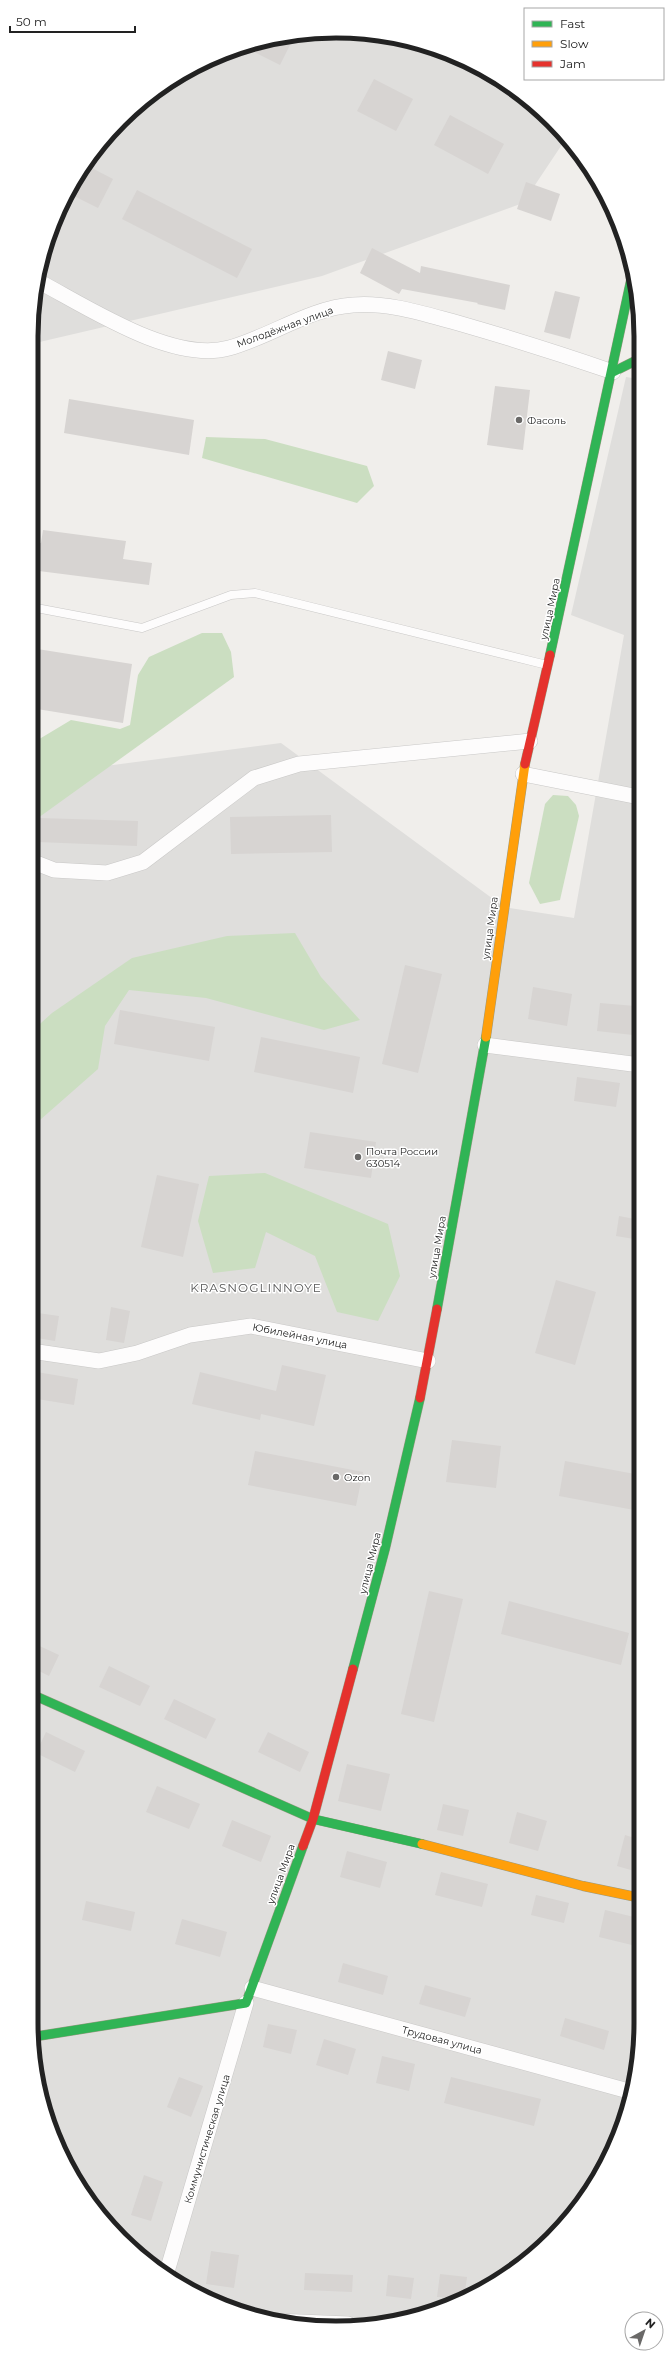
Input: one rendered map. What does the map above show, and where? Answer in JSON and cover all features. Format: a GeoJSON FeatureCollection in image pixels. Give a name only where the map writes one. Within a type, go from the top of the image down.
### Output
{"type":"FeatureCollection","features":[{"type":"Feature","properties":{"kind":"street","name":"Молодёжная улица"},"geometry":{"type":"LineString","coordinates":[[43,284],[137,333],[172,346],[202,351],[228,349],[326,311],[352,305],[385,305],[541,346],[612,372]]}},
{"type":"Feature","properties":{"kind":"street","name":"улица Мира"},"geometry":{"type":"LineString","coordinates":[[246,2003],[313,1819],[385,1549],[428,1361],[485,1045],[523,774],[548,666],[629,287]]}},
{"type":"Feature","properties":{"kind":"street"},"geometry":{"type":"LineString","coordinates":[[612,372],[634,361]]}},
{"type":"Feature","properties":{"kind":"street"},"geometry":{"type":"LineString","coordinates":[[38,864],[54,870],[107,873],[143,862],[254,778],[299,764],[530,741]]}},
{"type":"Feature","properties":{"kind":"street"},"geometry":{"type":"LineString","coordinates":[[523,774],[634,796]]}},
{"type":"Feature","properties":{"kind":"street"},"geometry":{"type":"LineString","coordinates":[[485,1045],[634,1064]]}},
{"type":"Feature","properties":{"kind":"street","name":"Юбилейная улица"},"geometry":{"type":"LineString","coordinates":[[38,1352],[99,1362],[137,1353],[190,1335],[251,1326],[428,1361]]}},
{"type":"Feature","properties":{"kind":"street"},"geometry":{"type":"LineString","coordinates":[[38,1697],[313,1819],[430,1846],[584,1886],[634,1897]]}},
{"type":"Feature","properties":{"kind":"street","name":"Трудовая улица"},"geometry":{"type":"LineString","coordinates":[[252,1988],[626,2090]]}},
{"type":"Feature","properties":{"kind":"street"},"geometry":{"type":"LineString","coordinates":[[39,2036],[246,2003]]}},
{"type":"Feature","properties":{"kind":"street","name":"Коммунистическая улица"},"geometry":{"type":"LineString","coordinates":[[169,2270],[246,2003]]}},
{"type":"Feature","properties":{"kind":"lane"},"geometry":{"type":"LineString","coordinates":[[38,608],[142,628],[231,595],[255,592],[548,666]]}},
{"type":"Feature","properties":{"kind":"shaded area"},"geometry":{"type":"Polygon","coordinates":[[[336,38],[375,41],[413,48],[468,69],[502,88],[547,125],[563,143],[523,203],[322,276],[38,342],[41,297],[48,259],[69,204],[88,170],[125,125],[170,88],[204,69],[240,54],[278,44],[336,38]]]}},
{"type":"Feature","properties":{"kind":"shaded area"},"geometry":{"type":"Polygon","coordinates":[[[626,377],[634,378],[634,2023],[628,2081],[624,2100],[611,2137],[584,2189],[547,2234],[502,2271],[450,2298],[413,2311],[394,2315],[336,2321],[278,2315],[240,2305],[187,2281],[170,2271],[125,2234],[88,2189],[69,2155],[54,2119],[44,2081],[38,2023],[38,824],[52,773],[281,743],[504,907],[574,918],[624,635],[571,615],[626,377]]]}},
{"type":"Feature","properties":{"kind":"green space"},"geometry":{"type":"Polygon","coordinates":[[[206,437],[265,439],[367,466],[374,486],[357,503],[202,458],[206,437]]]}},
{"type":"Feature","properties":{"kind":"green space"},"geometry":{"type":"Polygon","coordinates":[[[202,633],[222,633],[231,652],[234,677],[38,818],[38,740],[71,720],[120,729],[130,725],[138,675],[149,657],[202,633]]]}},
{"type":"Feature","properties":{"kind":"green space"},"geometry":{"type":"Polygon","coordinates":[[[553,795],[568,796],[576,805],[579,816],[560,900],[540,904],[529,883],[545,804],[553,795]]]}},
{"type":"Feature","properties":{"kind":"green space"},"geometry":{"type":"Polygon","coordinates":[[[295,933],[321,977],[360,1020],[324,1030],[206,998],[129,990],[105,1026],[98,1069],[38,1121],[38,1026],[52,1013],[132,958],[227,936],[295,933]]]}},
{"type":"Feature","properties":{"kind":"green space"},"geometry":{"type":"Polygon","coordinates":[[[265,1173],[388,1224],[400,1276],[378,1321],[337,1312],[315,1256],[266,1232],[255,1268],[213,1273],[198,1221],[209,1176],[265,1173]]]}},
{"type":"Feature","properties":{"kind":"building"},"geometry":{"type":"Polygon","coordinates":[[[292,42],[280,65],[251,51],[292,42]]]}},
{"type":"Feature","properties":{"kind":"building"},"geometry":{"type":"Polygon","coordinates":[[[374,79],[413,99],[396,131],[357,111],[374,79]]]}},
{"type":"Feature","properties":{"kind":"building"},"geometry":{"type":"Polygon","coordinates":[[[450,115],[504,144],[488,174],[434,145],[450,115]]]}},
{"type":"Feature","properties":{"kind":"building"},"geometry":{"type":"Polygon","coordinates":[[[90,167],[113,179],[98,208],[73,196],[90,167]]]}},
{"type":"Feature","properties":{"kind":"building"},"geometry":{"type":"Polygon","coordinates":[[[526,182],[560,194],[551,221],[517,209],[526,182]]]}},
{"type":"Feature","properties":{"kind":"building"},"geometry":{"type":"Polygon","coordinates":[[[137,190],[252,249],[237,278],[122,219],[137,190]]]}},
{"type":"Feature","properties":{"kind":"building"},"geometry":{"type":"Polygon","coordinates":[[[372,248],[420,273],[421,266],[510,285],[505,310],[477,304],[478,303],[402,289],[399,294],[360,273],[372,248]]]}},
{"type":"Feature","properties":{"kind":"building"},"geometry":{"type":"Polygon","coordinates":[[[555,291],[580,297],[570,339],[544,332],[555,291]]]}},
{"type":"Feature","properties":{"kind":"building"},"geometry":{"type":"Polygon","coordinates":[[[388,351],[422,360],[415,389],[381,380],[388,351]]]}},
{"type":"Feature","properties":{"kind":"building"},"geometry":{"type":"Polygon","coordinates":[[[495,386],[530,390],[523,450],[487,445],[495,386]]]}},
{"type":"Feature","properties":{"kind":"building"},"geometry":{"type":"Polygon","coordinates":[[[69,399],[194,420],[189,455],[64,433],[69,399]]]}},
{"type":"Feature","properties":{"kind":"building"},"geometry":{"type":"Polygon","coordinates":[[[43,530],[126,541],[123,559],[152,563],[149,585],[38,571],[38,543],[41,543],[43,530]]]}},
{"type":"Feature","properties":{"kind":"building"},"geometry":{"type":"Polygon","coordinates":[[[38,649],[132,664],[123,723],[38,709],[38,649]]]}},
{"type":"Feature","properties":{"kind":"building"},"geometry":{"type":"Polygon","coordinates":[[[331,815],[332,852],[231,854],[230,817],[331,815]]]}},
{"type":"Feature","properties":{"kind":"building"},"geometry":{"type":"Polygon","coordinates":[[[39,818],[138,821],[137,846],[38,842],[39,818]]]}},
{"type":"Feature","properties":{"kind":"building"},"geometry":{"type":"Polygon","coordinates":[[[405,965],[442,974],[418,1073],[382,1064],[405,965]]]}},
{"type":"Feature","properties":{"kind":"building"},"geometry":{"type":"Polygon","coordinates":[[[533,987],[572,994],[567,1026],[528,1019],[533,987]]]}},
{"type":"Feature","properties":{"kind":"building"},"geometry":{"type":"Polygon","coordinates":[[[600,1003],[634,1006],[633,1035],[597,1031],[600,1003]]]}},
{"type":"Feature","properties":{"kind":"building"},"geometry":{"type":"Polygon","coordinates":[[[120,1010],[215,1027],[209,1061],[114,1044],[120,1010]]]}},
{"type":"Feature","properties":{"kind":"building"},"geometry":{"type":"Polygon","coordinates":[[[261,1037],[360,1057],[353,1093],[254,1072],[261,1037]]]}},
{"type":"Feature","properties":{"kind":"building"},"geometry":{"type":"Polygon","coordinates":[[[577,1077],[620,1083],[616,1107],[574,1101],[577,1077]]]}},
{"type":"Feature","properties":{"kind":"building"},"geometry":{"type":"Polygon","coordinates":[[[310,1132],[376,1142],[371,1178],[304,1168],[310,1132]]]}},
{"type":"Feature","properties":{"kind":"building"},"geometry":{"type":"Polygon","coordinates":[[[157,1175],[199,1184],[183,1257],[141,1247],[157,1175]]]}},
{"type":"Feature","properties":{"kind":"building"},"geometry":{"type":"Polygon","coordinates":[[[619,1216],[634,1219],[634,1239],[616,1236],[619,1216]]]}},
{"type":"Feature","properties":{"kind":"building"},"geometry":{"type":"Polygon","coordinates":[[[556,1280],[596,1292],[575,1365],[535,1353],[556,1280]]]}},
{"type":"Feature","properties":{"kind":"building"},"geometry":{"type":"Polygon","coordinates":[[[111,1307],[130,1311],[124,1343],[106,1340],[111,1307]]]}},
{"type":"Feature","properties":{"kind":"building"},"geometry":{"type":"Polygon","coordinates":[[[38,1313],[59,1316],[55,1341],[38,1338],[38,1313]]]}},
{"type":"Feature","properties":{"kind":"building"},"geometry":{"type":"Polygon","coordinates":[[[282,1365],[326,1375],[314,1426],[261,1414],[260,1420],[192,1404],[200,1372],[276,1391],[282,1365]]]}},
{"type":"Feature","properties":{"kind":"building"},"geometry":{"type":"Polygon","coordinates":[[[38,1372],[78,1379],[74,1405],[38,1399],[38,1372]]]}},
{"type":"Feature","properties":{"kind":"building"},"geometry":{"type":"Polygon","coordinates":[[[452,1440],[501,1446],[496,1488],[446,1482],[452,1440]]]}},
{"type":"Feature","properties":{"kind":"building"},"geometry":{"type":"Polygon","coordinates":[[[255,1451],[363,1472],[356,1506],[248,1485],[255,1451]]]}},
{"type":"Feature","properties":{"kind":"building"},"geometry":{"type":"Polygon","coordinates":[[[565,1461],[634,1474],[634,1510],[559,1496],[565,1461]]]}},
{"type":"Feature","properties":{"kind":"building"},"geometry":{"type":"Polygon","coordinates":[[[429,1591],[463,1599],[434,1722],[401,1714],[429,1591]]]}},
{"type":"Feature","properties":{"kind":"building"},"geometry":{"type":"Polygon","coordinates":[[[509,1601],[629,1633],[621,1665],[501,1634],[509,1601]]]}},
{"type":"Feature","properties":{"kind":"building"},"geometry":{"type":"Polygon","coordinates":[[[38,1645],[59,1655],[49,1676],[38,1670],[38,1645]]]}},
{"type":"Feature","properties":{"kind":"building"},"geometry":{"type":"Polygon","coordinates":[[[109,1666],[150,1686],[140,1706],[99,1687],[109,1666]]]}},
{"type":"Feature","properties":{"kind":"building"},"geometry":{"type":"Polygon","coordinates":[[[174,1699],[216,1719],[206,1739],[164,1719],[174,1699]]]}},
{"type":"Feature","properties":{"kind":"building"},"geometry":{"type":"Polygon","coordinates":[[[46,1732],[85,1751],[75,1772],[38,1754],[38,1749],[46,1732]]]}},
{"type":"Feature","properties":{"kind":"building"},"geometry":{"type":"Polygon","coordinates":[[[268,1732],[309,1752],[300,1772],[258,1752],[268,1732]]]}},
{"type":"Feature","properties":{"kind":"building"},"geometry":{"type":"Polygon","coordinates":[[[347,1764],[390,1774],[381,1811],[338,1801],[347,1764]]]}},
{"type":"Feature","properties":{"kind":"building"},"geometry":{"type":"Polygon","coordinates":[[[157,1786],[200,1804],[189,1829],[146,1812],[157,1786]]]}},
{"type":"Feature","properties":{"kind":"building"},"geometry":{"type":"Polygon","coordinates":[[[443,1804],[469,1810],[463,1836],[437,1830],[443,1804]]]}},
{"type":"Feature","properties":{"kind":"building"},"geometry":{"type":"Polygon","coordinates":[[[517,1812],[547,1821],[538,1851],[509,1843],[517,1812]]]}},
{"type":"Feature","properties":{"kind":"building"},"geometry":{"type":"Polygon","coordinates":[[[232,1820],[271,1836],[261,1862],[222,1846],[232,1820]]]}},
{"type":"Feature","properties":{"kind":"building"},"geometry":{"type":"Polygon","coordinates":[[[625,1835],[634,1838],[634,1871],[617,1866],[625,1835]]]}},
{"type":"Feature","properties":{"kind":"building"},"geometry":{"type":"Polygon","coordinates":[[[347,1851],[387,1862],[380,1888],[340,1877],[347,1851]]]}},
{"type":"Feature","properties":{"kind":"building"},"geometry":{"type":"Polygon","coordinates":[[[441,1872],[488,1884],[482,1907],[435,1895],[441,1872]]]}},
{"type":"Feature","properties":{"kind":"building"},"geometry":{"type":"Polygon","coordinates":[[[536,1895],[569,1903],[564,1923],[531,1915],[536,1895]]]}},
{"type":"Feature","properties":{"kind":"building"},"geometry":{"type":"Polygon","coordinates":[[[86,1901],[135,1912],[131,1931],[82,1920],[86,1901]]]}},
{"type":"Feature","properties":{"kind":"building"},"geometry":{"type":"Polygon","coordinates":[[[605,1910],[634,1917],[634,1936],[632,1945],[599,1937],[605,1910]]]}},
{"type":"Feature","properties":{"kind":"building"},"geometry":{"type":"Polygon","coordinates":[[[182,1919],[227,1932],[220,1957],[175,1944],[182,1919]]]}},
{"type":"Feature","properties":{"kind":"building"},"geometry":{"type":"Polygon","coordinates":[[[343,1963],[388,1976],[383,1995],[338,1982],[343,1963]]]}},
{"type":"Feature","properties":{"kind":"building"},"geometry":{"type":"Polygon","coordinates":[[[425,1985],[471,1998],[465,2017],[419,2004],[425,1985]]]}},
{"type":"Feature","properties":{"kind":"building"},"geometry":{"type":"Polygon","coordinates":[[[565,2018],[609,2031],[604,2050],[560,2036],[565,2018]]]}},
{"type":"Feature","properties":{"kind":"building"},"geometry":{"type":"Polygon","coordinates":[[[268,2024],[297,2030],[291,2054],[263,2047],[268,2024]]]}},
{"type":"Feature","properties":{"kind":"building"},"geometry":{"type":"Polygon","coordinates":[[[324,2039],[356,2049],[348,2075],[316,2065],[324,2039]]]}},
{"type":"Feature","properties":{"kind":"building"},"geometry":{"type":"Polygon","coordinates":[[[382,2056],[415,2064],[409,2091],[376,2083],[382,2056]]]}},
{"type":"Feature","properties":{"kind":"building"},"geometry":{"type":"Polygon","coordinates":[[[179,2077],[203,2086],[191,2117],[167,2107],[179,2077]]]}},
{"type":"Feature","properties":{"kind":"building"},"geometry":{"type":"Polygon","coordinates":[[[451,2077],[541,2099],[534,2126],[444,2103],[451,2077]]]}},
{"type":"Feature","properties":{"kind":"building"},"geometry":{"type":"Polygon","coordinates":[[[144,2175],[163,2182],[151,2221],[131,2215],[144,2175]]]}},
{"type":"Feature","properties":{"kind":"building"},"geometry":{"type":"Polygon","coordinates":[[[211,2251],[239,2255],[234,2288],[206,2284],[211,2251]]]}},
{"type":"Feature","properties":{"kind":"building"},"geometry":{"type":"Polygon","coordinates":[[[305,2273],[353,2275],[352,2292],[304,2290],[305,2273]]]}},
{"type":"Feature","properties":{"kind":"building"},"geometry":{"type":"Polygon","coordinates":[[[440,2274],[467,2277],[465,2291],[450,2298],[437,2297],[440,2274]]]}},
{"type":"Feature","properties":{"kind":"building"},"geometry":{"type":"Polygon","coordinates":[[[388,2275],[414,2278],[411,2299],[386,2296],[388,2275]]]}},
{"type":"Feature","properties":{"kind":"traffic: fast"},"geometry":{"type":"LineString","coordinates":[[550,655],[629,287]]}},
{"type":"Feature","properties":{"kind":"traffic: fast"},"geometry":{"type":"LineString","coordinates":[[613,372],[634,362]]}},
{"type":"Feature","properties":{"kind":"traffic: fast"},"geometry":{"type":"LineString","coordinates":[[437,1309],[486,1037]]}},
{"type":"Feature","properties":{"kind":"traffic: fast"},"geometry":{"type":"LineString","coordinates":[[353,1669],[385,1549],[420,1398]]}},
{"type":"Feature","properties":{"kind":"traffic: fast"},"geometry":{"type":"LineString","coordinates":[[38,1697],[313,1819],[422,1844]]}},
{"type":"Feature","properties":{"kind":"traffic: fast"},"geometry":{"type":"LineString","coordinates":[[39,2036],[246,2003],[303,1846]]}},
{"type":"Feature","properties":{"kind":"traffic: slow"},"geometry":{"type":"LineString","coordinates":[[486,1037],[525,764]]}},
{"type":"Feature","properties":{"kind":"traffic: slow"},"geometry":{"type":"LineString","coordinates":[[422,1844],[583,1886],[634,1897]]}},
{"type":"Feature","properties":{"kind":"traffic: jam"},"geometry":{"type":"LineString","coordinates":[[525,764],[550,655]]}},
{"type":"Feature","properties":{"kind":"traffic: jam"},"geometry":{"type":"LineString","coordinates":[[420,1398],[437,1309]]}},
{"type":"Feature","properties":{"kind":"traffic: jam"},"geometry":{"type":"LineString","coordinates":[[303,1846],[313,1819],[353,1669]]}},
{"type":"Feature","properties":{"kind":"place","name":"Фасоль"},"geometry":{"type":"Point","coordinates":[519,420]}},
{"type":"Feature","properties":{"kind":"place","name":"Почта России 630514"},"geometry":{"type":"Point","coordinates":[358,1157]}},
{"type":"Feature","properties":{"kind":"place","name":"Ozon"},"geometry":{"type":"Point","coordinates":[336,1477]}},
{"type":"Feature","properties":{"kind":"district","name":"KRASNOGLINNOYE"},"geometry":{"type":"Point","coordinates":[256,1287]}}]}
